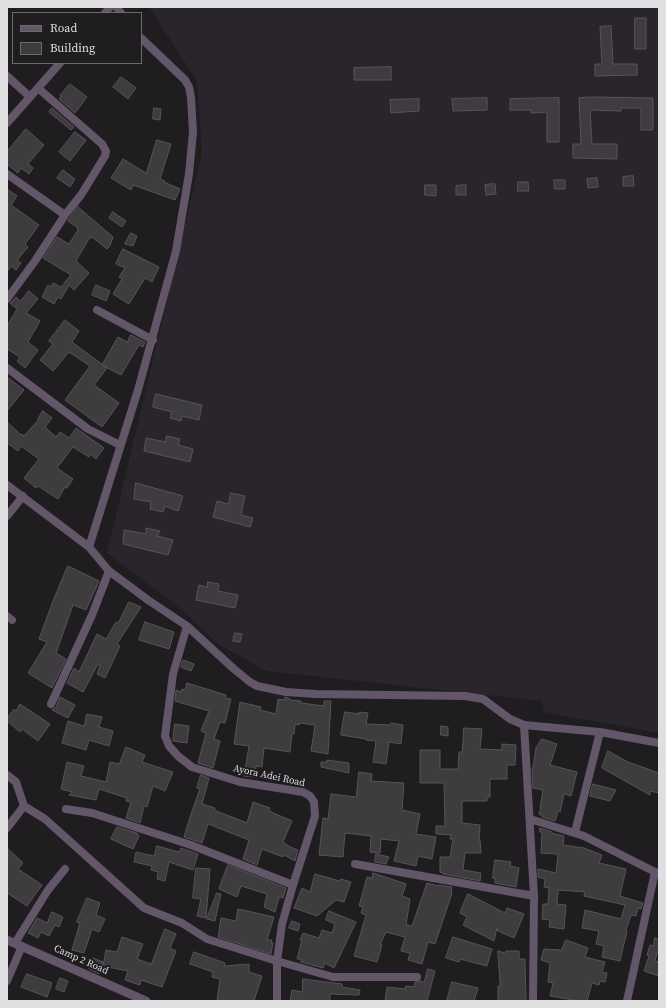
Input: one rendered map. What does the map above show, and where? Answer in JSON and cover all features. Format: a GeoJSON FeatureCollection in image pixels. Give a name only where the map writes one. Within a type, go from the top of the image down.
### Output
{"type":"FeatureCollection","features":[{"type":"Feature","properties":{"kind":"street"},"geometry":{"type":"LineString","coordinates":[[89,547],[153,340],[158,315],[176,251],[189,174],[193,132],[189,88],[185,80],[142,39]]}},
{"type":"Feature","properties":{"kind":"street"},"geometry":{"type":"LineString","coordinates":[[7,123],[59,64]]}},
{"type":"Feature","properties":{"kind":"street"},"geometry":{"type":"LineString","coordinates":[[7,76],[30,97]]}},
{"type":"Feature","properties":{"kind":"street"},"geometry":{"type":"LineString","coordinates":[[7,299],[35,261],[65,215],[81,195],[105,156],[106,150],[102,144],[38,88]]}},
{"type":"Feature","properties":{"kind":"street"},"geometry":{"type":"LineString","coordinates":[[7,174],[65,215]]}},
{"type":"Feature","properties":{"kind":"street"},"geometry":{"type":"LineString","coordinates":[[97,310],[153,340]]}},
{"type":"Feature","properties":{"kind":"street"},"geometry":{"type":"LineString","coordinates":[[7,368],[88,429],[120,445]]}},
{"type":"Feature","properties":{"kind":"street"},"geometry":{"type":"LineString","coordinates":[[7,485],[89,547],[109,571],[148,600],[187,626],[250,682],[263,688],[286,692],[316,694],[465,696],[483,699],[510,719],[524,725],[600,732],[659,743]]}},
{"type":"Feature","properties":{"kind":"street"},"geometry":{"type":"LineString","coordinates":[[7,516],[23,496]]}},
{"type":"Feature","properties":{"kind":"street"},"geometry":{"type":"LineString","coordinates":[[50,704],[92,615],[109,571]]}},
{"type":"Feature","properties":{"kind":"street","name":"Ayora Adei Road"},"geometry":{"type":"LineString","coordinates":[[187,626],[173,674],[165,736],[169,746],[178,756],[192,767],[240,782],[303,792],[310,796],[314,802],[315,816],[282,924],[278,961],[277,1001]]}},
{"type":"Feature","properties":{"kind":"street"},"geometry":{"type":"LineString","coordinates":[[524,725],[534,896],[533,1001]]}},
{"type":"Feature","properties":{"kind":"street"},"geometry":{"type":"LineString","coordinates":[[575,832],[600,732]]}},
{"type":"Feature","properties":{"kind":"street"},"geometry":{"type":"LineString","coordinates":[[7,775],[16,782],[24,806],[44,819],[144,908],[182,923],[207,939],[333,977],[417,977]]}},
{"type":"Feature","properties":{"kind":"street"},"geometry":{"type":"LineString","coordinates":[[7,828],[24,806]]}},
{"type":"Feature","properties":{"kind":"street"},"geometry":{"type":"LineString","coordinates":[[66,809],[92,813],[190,845],[293,885]]}},
{"type":"Feature","properties":{"kind":"street"},"geometry":{"type":"LineString","coordinates":[[530,819],[575,832],[657,873],[627,1001]]}},
{"type":"Feature","properties":{"kind":"street"},"geometry":{"type":"LineString","coordinates":[[355,864],[534,896]]}},
{"type":"Feature","properties":{"kind":"street"},"geometry":{"type":"LineString","coordinates":[[7,981],[15,943],[48,890],[65,869]]}},
{"type":"Feature","properties":{"kind":"street","name":"Camp 2 Road"},"geometry":{"type":"LineString","coordinates":[[15,943],[146,1001]]}},
{"type":"Feature","properties":{"kind":"shaded area"},"geometry":{"type":"Polygon","coordinates":[[[149,7],[659,7],[659,733],[544,712],[542,701],[267,671],[219,645],[179,607],[107,553],[202,153],[197,81],[149,7]]]}},
{"type":"Feature","properties":{"kind":"building"},"geometry":{"type":"Polygon","coordinates":[[[635,18],[646,18],[646,49],[635,49],[635,18]]]}},
{"type":"Feature","properties":{"kind":"building"},"geometry":{"type":"Polygon","coordinates":[[[611,26],[613,64],[637,64],[637,75],[595,76],[595,64],[602,64],[600,27],[611,26]]]}},
{"type":"Feature","properties":{"kind":"building"},"geometry":{"type":"Polygon","coordinates":[[[391,67],[391,80],[354,80],[354,68],[391,67]]]}},
{"type":"Feature","properties":{"kind":"building"},"geometry":{"type":"Polygon","coordinates":[[[121,77],[136,88],[128,99],[113,87],[121,77]]]}},
{"type":"Feature","properties":{"kind":"building"},"geometry":{"type":"Polygon","coordinates":[[[70,84],[87,97],[75,113],[59,99],[62,97],[60,96],[70,84]]]}},
{"type":"Feature","properties":{"kind":"building"},"geometry":{"type":"Polygon","coordinates":[[[487,98],[487,110],[453,111],[452,99],[487,98]]]}},
{"type":"Feature","properties":{"kind":"building"},"geometry":{"type":"Polygon","coordinates":[[[559,98],[559,142],[547,142],[547,112],[531,113],[531,110],[510,110],[510,99],[559,98]]]}},
{"type":"Feature","properties":{"kind":"building"},"geometry":{"type":"Polygon","coordinates":[[[579,98],[653,98],[653,130],[641,130],[641,108],[621,108],[621,111],[590,110],[592,144],[617,144],[617,159],[573,158],[573,144],[581,144],[579,98]]]}},
{"type":"Feature","properties":{"kind":"building"},"geometry":{"type":"Polygon","coordinates":[[[419,99],[419,111],[391,113],[390,100],[419,99]]]}},
{"type":"Feature","properties":{"kind":"building"},"geometry":{"type":"Polygon","coordinates":[[[52,108],[74,127],[71,130],[49,112],[52,108]]]}},
{"type":"Feature","properties":{"kind":"building"},"geometry":{"type":"Polygon","coordinates":[[[154,108],[161,109],[160,120],[153,119],[154,108]]]}},
{"type":"Feature","properties":{"kind":"building"},"geometry":{"type":"Polygon","coordinates":[[[26,129],[44,145],[28,164],[33,168],[29,174],[21,168],[18,173],[7,164],[7,152],[26,129]]]}},
{"type":"Feature","properties":{"kind":"building"},"geometry":{"type":"Polygon","coordinates":[[[75,132],[86,140],[70,161],[59,152],[75,132]]]}},
{"type":"Feature","properties":{"kind":"building"},"geometry":{"type":"Polygon","coordinates":[[[157,140],[171,144],[160,179],[180,189],[175,200],[133,185],[131,190],[111,178],[123,159],[146,173],[157,140]]]}},
{"type":"Feature","properties":{"kind":"building"},"geometry":{"type":"Polygon","coordinates":[[[63,170],[75,179],[70,187],[57,178],[63,170]]]}},
{"type":"Feature","properties":{"kind":"building"},"geometry":{"type":"Polygon","coordinates":[[[633,176],[634,186],[623,186],[623,177],[633,176]]]}},
{"type":"Feature","properties":{"kind":"building"},"geometry":{"type":"Polygon","coordinates":[[[597,178],[598,187],[588,188],[587,179],[597,178]]]}},
{"type":"Feature","properties":{"kind":"building"},"geometry":{"type":"Polygon","coordinates":[[[554,180],[565,180],[565,189],[555,189],[554,180]]]}},
{"type":"Feature","properties":{"kind":"building"},"geometry":{"type":"Polygon","coordinates":[[[518,182],[528,182],[529,191],[518,191],[518,182]]]}},
{"type":"Feature","properties":{"kind":"building"},"geometry":{"type":"Polygon","coordinates":[[[495,184],[496,194],[486,195],[485,185],[495,184]]]}},
{"type":"Feature","properties":{"kind":"building"},"geometry":{"type":"Polygon","coordinates":[[[425,185],[436,185],[436,196],[425,195],[425,185]]]}},
{"type":"Feature","properties":{"kind":"building"},"geometry":{"type":"Polygon","coordinates":[[[466,185],[466,195],[456,195],[456,186],[466,185]]]}},
{"type":"Feature","properties":{"kind":"building"},"geometry":{"type":"Polygon","coordinates":[[[7,189],[17,196],[11,205],[39,225],[25,244],[28,247],[17,260],[21,263],[16,270],[11,266],[7,272],[7,189]]]}},
{"type":"Feature","properties":{"kind":"building"},"geometry":{"type":"Polygon","coordinates":[[[78,207],[113,237],[110,246],[107,249],[90,237],[76,261],[89,273],[74,290],[69,285],[61,299],[58,297],[54,304],[42,297],[48,285],[51,287],[53,283],[61,287],[71,275],[43,258],[57,237],[69,244],[78,228],[68,221],[78,207]]]}},
{"type":"Feature","properties":{"kind":"building"},"geometry":{"type":"Polygon","coordinates":[[[113,212],[126,221],[122,227],[109,218],[113,212]]]}},
{"type":"Feature","properties":{"kind":"building"},"geometry":{"type":"Polygon","coordinates":[[[131,233],[137,236],[133,246],[125,244],[131,233]]]}},
{"type":"Feature","properties":{"kind":"building"},"geometry":{"type":"Polygon","coordinates":[[[123,249],[159,267],[152,282],[145,278],[129,304],[113,294],[122,279],[119,277],[125,268],[116,264],[123,249]]]}},
{"type":"Feature","properties":{"kind":"building"},"geometry":{"type":"Polygon","coordinates":[[[96,285],[110,291],[106,301],[92,295],[96,285]]]}},
{"type":"Feature","properties":{"kind":"building"},"geometry":{"type":"Polygon","coordinates":[[[29,291],[38,299],[26,313],[40,321],[28,342],[38,350],[25,368],[17,361],[20,357],[7,349],[7,326],[17,309],[10,303],[16,297],[20,301],[29,291]]]}},
{"type":"Feature","properties":{"kind":"building"},"geometry":{"type":"Polygon","coordinates":[[[65,320],[79,331],[72,342],[107,368],[94,385],[119,403],[102,427],[65,400],[90,366],[69,352],[53,371],[40,360],[53,344],[49,341],[65,320]]]}},
{"type":"Feature","properties":{"kind":"building"},"geometry":{"type":"Polygon","coordinates":[[[131,335],[145,342],[143,347],[139,345],[121,375],[102,365],[118,337],[127,342],[131,335]]]}},
{"type":"Feature","properties":{"kind":"building"},"geometry":{"type":"Polygon","coordinates":[[[7,377],[24,390],[7,411],[7,377]]]}},
{"type":"Feature","properties":{"kind":"building"},"geometry":{"type":"Polygon","coordinates":[[[156,394],[202,405],[199,420],[182,416],[181,421],[170,418],[172,412],[153,407],[156,394]]]}},
{"type":"Feature","properties":{"kind":"building"},"geometry":{"type":"Polygon","coordinates":[[[43,411],[52,418],[45,427],[56,437],[60,432],[69,438],[76,428],[104,448],[96,459],[90,454],[89,457],[73,447],[57,468],[73,479],[67,488],[65,487],[58,499],[38,486],[36,488],[24,478],[39,459],[21,446],[18,451],[7,443],[7,422],[24,436],[39,419],[43,411]]]}},
{"type":"Feature","properties":{"kind":"building"},"geometry":{"type":"Polygon","coordinates":[[[167,436],[180,439],[178,445],[193,449],[190,462],[144,451],[146,438],[165,442],[167,436]]]}},
{"type":"Feature","properties":{"kind":"building"},"geometry":{"type":"Polygon","coordinates":[[[136,483],[183,496],[178,511],[165,506],[163,512],[150,509],[151,502],[134,499],[136,483]]]}},
{"type":"Feature","properties":{"kind":"building"},"geometry":{"type":"Polygon","coordinates":[[[231,493],[245,496],[241,515],[253,518],[250,527],[213,517],[217,501],[228,504],[231,493]]]}},
{"type":"Feature","properties":{"kind":"building"},"geometry":{"type":"Polygon","coordinates":[[[146,528],[160,531],[157,536],[173,540],[168,555],[123,544],[124,530],[146,534],[146,528]]]}},
{"type":"Feature","properties":{"kind":"building"},"geometry":{"type":"Polygon","coordinates":[[[68,566],[99,581],[86,610],[73,605],[56,653],[66,659],[52,688],[28,673],[47,642],[39,639],[68,566]]]}},
{"type":"Feature","properties":{"kind":"building"},"geometry":{"type":"Polygon","coordinates":[[[208,582],[219,584],[218,591],[238,595],[235,608],[196,600],[199,585],[207,587],[208,582]]]}},
{"type":"Feature","properties":{"kind":"building"},"geometry":{"type":"Polygon","coordinates":[[[129,602],[141,607],[117,644],[120,646],[105,678],[97,674],[100,665],[98,664],[83,692],[67,683],[74,668],[79,672],[97,634],[106,639],[116,622],[118,623],[129,602]]]}},
{"type":"Feature","properties":{"kind":"building"},"geometry":{"type":"Polygon","coordinates":[[[145,622],[174,632],[169,649],[139,640],[145,622]]]}},
{"type":"Feature","properties":{"kind":"building"},"geometry":{"type":"Polygon","coordinates":[[[235,633],[242,634],[240,642],[233,641],[235,633]]]}},
{"type":"Feature","properties":{"kind":"building"},"geometry":{"type":"Polygon","coordinates":[[[183,660],[194,664],[191,671],[181,667],[183,660]]]}},
{"type":"Feature","properties":{"kind":"building"},"geometry":{"type":"Polygon","coordinates":[[[187,683],[226,695],[225,698],[231,699],[225,723],[220,722],[214,739],[220,741],[213,768],[198,763],[206,733],[201,731],[209,711],[175,701],[176,690],[181,692],[182,689],[185,690],[187,683]]]}},
{"type":"Feature","properties":{"kind":"building"},"geometry":{"type":"Polygon","coordinates":[[[60,697],[75,705],[68,718],[52,710],[56,707],[60,697]]]}},
{"type":"Feature","properties":{"kind":"building"},"geometry":{"type":"Polygon","coordinates":[[[285,697],[291,700],[301,701],[301,703],[324,706],[324,701],[331,701],[328,754],[311,751],[315,725],[295,724],[290,752],[264,748],[262,767],[256,766],[255,777],[244,776],[249,746],[234,744],[240,702],[261,707],[260,710],[276,714],[278,699],[285,700],[285,697]]]}},
{"type":"Feature","properties":{"kind":"building"},"geometry":{"type":"Polygon","coordinates":[[[20,704],[50,724],[38,741],[22,729],[20,732],[7,721],[7,718],[14,709],[16,711],[20,704]]]}},
{"type":"Feature","properties":{"kind":"building"},"geometry":{"type":"Polygon","coordinates":[[[345,712],[359,714],[359,712],[368,713],[366,724],[390,725],[391,723],[403,725],[401,744],[389,742],[386,764],[373,762],[376,741],[341,735],[345,712]]]}},
{"type":"Feature","properties":{"kind":"building"},"geometry":{"type":"Polygon","coordinates":[[[87,714],[102,717],[99,727],[113,731],[109,746],[89,740],[86,750],[62,743],[68,721],[84,726],[87,714]]]}},
{"type":"Feature","properties":{"kind":"building"},"geometry":{"type":"Polygon","coordinates":[[[175,724],[189,726],[187,743],[173,741],[175,724]]]}},
{"type":"Feature","properties":{"kind":"building"},"geometry":{"type":"Polygon","coordinates":[[[441,726],[448,727],[448,736],[441,735],[441,726]]]}},
{"type":"Feature","properties":{"kind":"building"},"geometry":{"type":"Polygon","coordinates":[[[464,728],[482,729],[480,749],[502,750],[502,744],[516,745],[515,765],[507,765],[507,779],[490,779],[490,797],[487,797],[487,801],[462,801],[462,823],[480,825],[479,840],[481,853],[465,853],[463,870],[481,873],[480,881],[443,874],[440,872],[440,857],[450,857],[453,839],[450,839],[451,835],[436,834],[436,826],[445,826],[444,783],[420,783],[420,750],[440,750],[440,769],[458,769],[459,752],[462,752],[464,728]]]}},
{"type":"Feature","properties":{"kind":"building"},"geometry":{"type":"Polygon","coordinates":[[[542,739],[557,744],[550,765],[577,772],[571,796],[564,794],[560,812],[558,811],[555,821],[542,817],[543,816],[539,814],[543,790],[533,788],[532,768],[536,748],[542,739]]]}},
{"type":"Feature","properties":{"kind":"building"},"geometry":{"type":"Polygon","coordinates":[[[126,747],[145,755],[142,762],[173,772],[165,791],[153,786],[147,807],[144,806],[140,823],[126,818],[131,802],[126,801],[127,798],[99,789],[96,800],[69,795],[72,792],[61,789],[67,762],[84,766],[81,776],[106,782],[110,762],[119,764],[126,747]]]}},
{"type":"Feature","properties":{"kind":"building"},"geometry":{"type":"Polygon","coordinates":[[[608,751],[628,762],[659,773],[659,793],[650,791],[650,795],[602,768],[608,751]]]}},
{"type":"Feature","properties":{"kind":"building"},"geometry":{"type":"Polygon","coordinates":[[[327,760],[349,763],[349,773],[321,767],[321,762],[327,762],[327,760]]]}},
{"type":"Feature","properties":{"kind":"building"},"geometry":{"type":"Polygon","coordinates":[[[359,772],[372,774],[371,781],[404,783],[402,810],[420,814],[416,834],[436,837],[432,859],[418,856],[416,866],[394,861],[399,841],[381,839],[380,853],[370,852],[371,836],[345,833],[343,857],[319,855],[323,818],[328,819],[331,794],[356,797],[359,772]]]}},
{"type":"Feature","properties":{"kind":"building"},"geometry":{"type":"Polygon","coordinates":[[[201,775],[209,778],[202,804],[215,808],[214,810],[247,823],[253,802],[270,808],[269,811],[292,821],[283,842],[298,850],[295,861],[284,855],[283,857],[262,849],[257,865],[243,859],[249,840],[208,824],[202,843],[184,837],[200,789],[197,788],[201,775]]]}},
{"type":"Feature","properties":{"kind":"building"},"geometry":{"type":"Polygon","coordinates":[[[593,784],[616,790],[610,801],[590,796],[593,784]]]}},
{"type":"Feature","properties":{"kind":"building"},"geometry":{"type":"Polygon","coordinates":[[[117,827],[137,833],[139,836],[133,849],[111,839],[117,827]]]}},
{"type":"Feature","properties":{"kind":"building"},"geometry":{"type":"Polygon","coordinates":[[[540,828],[564,836],[563,845],[584,848],[602,855],[599,863],[626,869],[620,896],[643,903],[641,909],[638,908],[636,916],[631,915],[626,930],[620,961],[602,957],[604,946],[596,944],[599,931],[582,928],[585,910],[621,919],[625,905],[584,896],[585,892],[558,890],[557,904],[566,905],[564,929],[549,927],[550,920],[542,919],[543,904],[548,904],[549,888],[544,887],[545,879],[538,877],[538,869],[556,873],[558,854],[541,853],[542,832],[540,832],[540,828]]]}},
{"type":"Feature","properties":{"kind":"building"},"geometry":{"type":"Polygon","coordinates":[[[157,846],[179,852],[181,848],[198,854],[193,870],[169,862],[165,881],[157,879],[158,872],[151,870],[152,866],[134,862],[136,852],[154,856],[157,846]]]}},
{"type":"Feature","properties":{"kind":"building"},"geometry":{"type":"Polygon","coordinates":[[[7,848],[23,863],[18,869],[42,885],[27,906],[7,893],[7,848]]]}},
{"type":"Feature","properties":{"kind":"building"},"geometry":{"type":"Polygon","coordinates":[[[376,854],[389,857],[386,864],[375,862],[376,854]]]}},
{"type":"Feature","properties":{"kind":"building"},"geometry":{"type":"Polygon","coordinates":[[[495,860],[511,862],[510,866],[519,868],[516,887],[495,883],[495,878],[493,878],[495,860]]]}},
{"type":"Feature","properties":{"kind":"building"},"geometry":{"type":"Polygon","coordinates":[[[228,865],[286,888],[283,898],[279,897],[275,912],[264,907],[267,894],[241,886],[237,897],[219,889],[228,865]]]}},
{"type":"Feature","properties":{"kind":"building"},"geometry":{"type":"Polygon","coordinates":[[[196,868],[210,869],[206,918],[197,916],[201,899],[193,898],[196,868]]]}},
{"type":"Feature","properties":{"kind":"building"},"geometry":{"type":"Polygon","coordinates":[[[373,873],[406,884],[402,896],[410,899],[406,925],[412,926],[427,883],[438,886],[452,887],[452,893],[435,944],[428,942],[422,964],[408,960],[410,953],[401,951],[405,937],[386,932],[380,945],[382,945],[377,962],[354,956],[366,915],[361,913],[363,907],[359,906],[367,877],[372,878],[373,873]]]}},
{"type":"Feature","properties":{"kind":"building"},"geometry":{"type":"Polygon","coordinates":[[[315,874],[340,881],[341,879],[351,882],[344,902],[336,900],[317,916],[294,908],[302,888],[310,892],[315,874]]]}},
{"type":"Feature","properties":{"kind":"building"},"geometry":{"type":"Polygon","coordinates":[[[217,893],[221,894],[215,921],[207,919],[217,893]]]}},
{"type":"Feature","properties":{"kind":"building"},"geometry":{"type":"Polygon","coordinates":[[[468,894],[505,913],[507,908],[524,914],[514,938],[498,931],[497,928],[494,941],[463,925],[467,917],[460,913],[468,894]]]}},
{"type":"Feature","properties":{"kind":"building"},"geometry":{"type":"Polygon","coordinates":[[[87,898],[100,903],[96,915],[105,919],[99,932],[92,929],[84,953],[72,950],[80,923],[77,922],[87,898]]]}},
{"type":"Feature","properties":{"kind":"building"},"geometry":{"type":"Polygon","coordinates":[[[238,909],[274,917],[267,940],[272,940],[271,943],[273,943],[271,954],[218,937],[221,918],[236,921],[238,909]]]}},
{"type":"Feature","properties":{"kind":"building"},"geometry":{"type":"Polygon","coordinates":[[[329,911],[356,922],[334,968],[325,963],[323,968],[301,962],[301,959],[297,959],[302,940],[300,940],[303,933],[319,938],[322,930],[332,933],[335,924],[326,920],[329,911]]]}},
{"type":"Feature","properties":{"kind":"building"},"geometry":{"type":"Polygon","coordinates":[[[52,912],[63,917],[59,927],[55,925],[49,936],[41,932],[38,938],[28,933],[37,918],[47,923],[52,912]]]}},
{"type":"Feature","properties":{"kind":"building"},"geometry":{"type":"Polygon","coordinates":[[[292,921],[300,924],[298,931],[289,928],[292,921]]]}},
{"type":"Feature","properties":{"kind":"building"},"geometry":{"type":"Polygon","coordinates":[[[165,929],[176,934],[170,948],[176,951],[162,987],[141,980],[140,985],[125,980],[128,971],[103,966],[106,950],[117,952],[122,937],[143,944],[137,959],[151,964],[165,929]]]}},
{"type":"Feature","properties":{"kind":"building"},"geometry":{"type":"Polygon","coordinates":[[[453,937],[492,949],[487,966],[460,959],[459,962],[446,958],[453,937]]]}},
{"type":"Feature","properties":{"kind":"building"},"geometry":{"type":"Polygon","coordinates":[[[655,938],[659,940],[659,947],[655,961],[659,962],[659,976],[644,971],[649,956],[647,955],[650,945],[653,946],[655,938]]]}},
{"type":"Feature","properties":{"kind":"building"},"geometry":{"type":"Polygon","coordinates":[[[566,940],[588,948],[585,957],[605,962],[602,972],[607,973],[605,982],[600,981],[599,985],[592,983],[587,1001],[550,996],[553,983],[548,982],[550,963],[541,960],[544,949],[561,950],[566,940]]]}},
{"type":"Feature","properties":{"kind":"building"},"geometry":{"type":"Polygon","coordinates":[[[498,951],[505,953],[506,951],[519,951],[519,959],[525,959],[526,1001],[498,1001],[498,986],[500,986],[498,951]]]}},
{"type":"Feature","properties":{"kind":"building"},"geometry":{"type":"Polygon","coordinates":[[[194,952],[225,963],[224,966],[249,964],[249,972],[262,976],[254,1001],[217,1001],[220,979],[212,977],[213,972],[190,964],[194,952]]]}},
{"type":"Feature","properties":{"kind":"building"},"geometry":{"type":"Polygon","coordinates":[[[93,958],[103,962],[99,974],[89,969],[93,958]]]}},
{"type":"Feature","properties":{"kind":"building"},"geometry":{"type":"Polygon","coordinates":[[[428,969],[435,971],[427,1001],[385,1001],[387,987],[405,989],[406,986],[414,987],[415,982],[424,982],[428,969]]]}},
{"type":"Feature","properties":{"kind":"building"},"geometry":{"type":"Polygon","coordinates":[[[27,974],[52,983],[47,997],[21,987],[27,974]]]}},
{"type":"Feature","properties":{"kind":"building"},"geometry":{"type":"Polygon","coordinates":[[[60,978],[68,981],[64,992],[56,989],[60,978]]]}},
{"type":"Feature","properties":{"kind":"building"},"geometry":{"type":"Polygon","coordinates":[[[303,979],[342,984],[342,987],[360,990],[359,995],[330,994],[330,1001],[290,1001],[292,990],[302,992],[303,979]]]}},
{"type":"Feature","properties":{"kind":"building"},"geometry":{"type":"Polygon","coordinates":[[[452,982],[478,988],[474,1001],[447,1001],[452,982]]]}}]}
